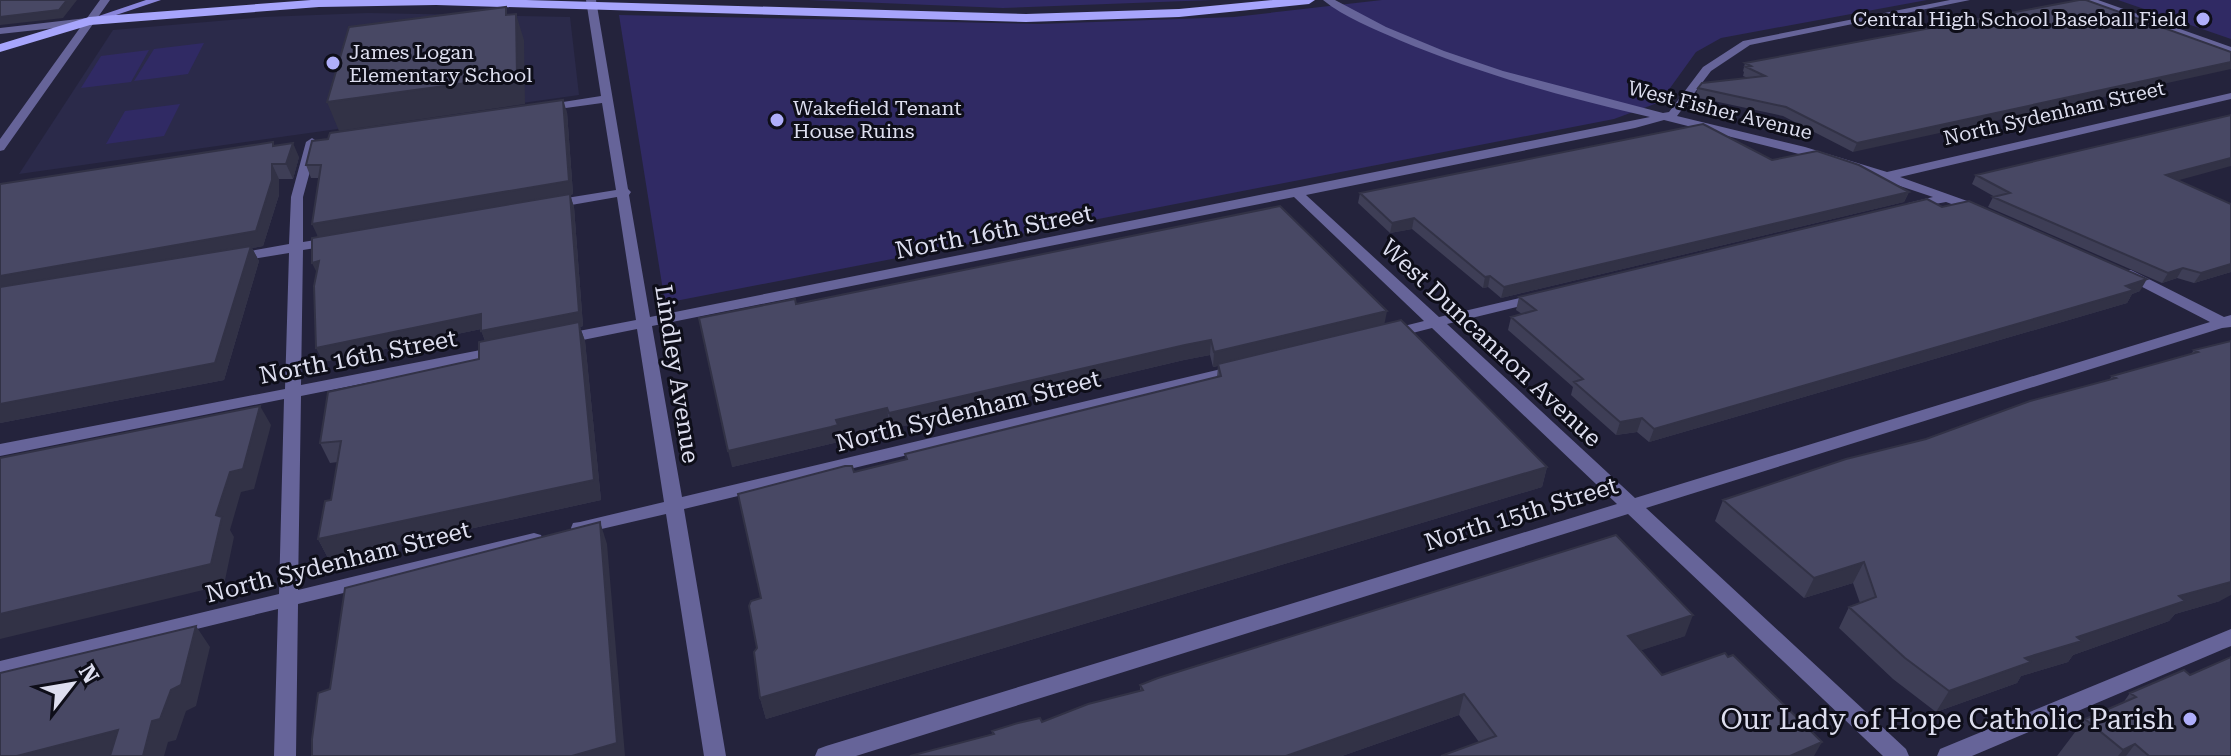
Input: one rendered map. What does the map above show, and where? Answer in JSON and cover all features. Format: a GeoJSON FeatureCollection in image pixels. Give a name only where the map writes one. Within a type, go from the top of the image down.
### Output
{"type":"FeatureCollection","features":[{"type":"Feature","properties":{"kind":"main road"},"geometry":{"type":"LineString","coordinates":[[0,48],[89,21],[237,8],[400,1],[592,3],[1026,18],[1179,13],[1309,0]]}},
{"type":"Feature","properties":{"kind":"street"},"geometry":{"type":"LineString","coordinates":[[0,147],[105,0]]}},
{"type":"Feature","properties":{"kind":"street"},"geometry":{"type":"LineString","coordinates":[[0,31],[89,21],[156,0]]}},
{"type":"Feature","properties":{"kind":"street","name":"West Fisher Avenue"},"geometry":{"type":"LineString","coordinates":[[1328,0],[1383,29],[1480,66],[1803,150],[1887,176],[1991,215]]}},
{"type":"Feature","properties":{"kind":"street"},"geometry":{"type":"LineString","coordinates":[[1667,117],[1681,107],[1707,69],[1747,43],[1965,0]]}},
{"type":"Feature","properties":{"kind":"street"},"geometry":{"type":"LineString","coordinates":[[2089,0],[2231,50]]}},
{"type":"Feature","properties":{"kind":"street","name":"Lindley Avenue"},"geometry":{"type":"LineString","coordinates":[[592,3],[715,756]]}},
{"type":"Feature","properties":{"kind":"street","name":"North Sydenham Street"},"geometry":{"type":"LineString","coordinates":[[1887,176],[2231,96]]}},
{"type":"Feature","properties":{"kind":"street"},"geometry":{"type":"LineString","coordinates":[[527,110],[606,99]]}},
{"type":"Feature","properties":{"kind":"street","name":"North 16th Street"},"geometry":{"type":"LineString","coordinates":[[551,341],[1298,194],[1667,117]]}},
{"type":"Feature","properties":{"kind":"street"},"geometry":{"type":"LineString","coordinates":[[285,756],[297,197],[312,142]]}},
{"type":"Feature","properties":{"kind":"street"},"geometry":{"type":"LineString","coordinates":[[538,206],[625,192]]}},
{"type":"Feature","properties":{"kind":"street","name":"West Duncannon Avenue"},"geometry":{"type":"LineString","coordinates":[[1298,194],[1898,756]]}},
{"type":"Feature","properties":{"kind":"street"},"geometry":{"type":"LineString","coordinates":[[1900,209],[1947,198]]}},
{"type":"Feature","properties":{"kind":"street"},"geometry":{"type":"LineString","coordinates":[[218,261],[356,237]]}},
{"type":"Feature","properties":{"kind":"street"},"geometry":{"type":"LineString","coordinates":[[2114,267],[2229,323]]}},
{"type":"Feature","properties":{"kind":"street"},"geometry":{"type":"LineString","coordinates":[[1377,337],[1562,292]]}},
{"type":"Feature","properties":{"kind":"street","name":"North 15th Street"},"geometry":{"type":"LineString","coordinates":[[826,756],[1629,505],[2229,323]]}},
{"type":"Feature","properties":{"kind":"street","name":"North 16th Street"},"geometry":{"type":"LineString","coordinates":[[0,450],[521,347]]}},
{"type":"Feature","properties":{"kind":"street","name":"North Sydenham Street"},"geometry":{"type":"LineString","coordinates":[[0,669],[1259,365]]}},
{"type":"Feature","properties":{"kind":"street"},"geometry":{"type":"LineString","coordinates":[[1948,756],[2231,637]]}},
{"type":"Feature","properties":{"kind":"shaded area"},"geometry":{"type":"Polygon","coordinates":[[[808,0],[1212,0],[1003,8],[808,0]]]}},
{"type":"Feature","properties":{"kind":"shaded area"},"geometry":{"type":"Polygon","coordinates":[[[1382,0],[1927,0],[1721,38],[1696,52],[1660,102],[1614,119],[665,303],[619,15],[1039,24],[1234,17],[1382,0]]]}},
{"type":"Feature","properties":{"kind":"shaded area","name":"Central High School Baseball Field"},"geometry":{"type":"Polygon","coordinates":[[[2118,0],[2231,0],[2231,39],[2118,0]]]}},
{"type":"Feature","properties":{"kind":"shaded area","name":"James Logan Elementary School"},"geometry":{"type":"Polygon","coordinates":[[[368,13],[570,17],[579,95],[19,174],[113,30],[264,17],[368,13]]]}},
{"type":"Feature","properties":{"kind":"shaded area"},"geometry":{"type":"Polygon","coordinates":[[[204,43],[188,74],[134,81],[154,49],[204,43]]]}},
{"type":"Feature","properties":{"kind":"shaded area"},"geometry":{"type":"Polygon","coordinates":[[[149,50],[131,82],[81,88],[101,56],[149,50]]]}},
{"type":"Feature","properties":{"kind":"shaded area"},"geometry":{"type":"Polygon","coordinates":[[[180,104],[164,136],[106,144],[125,111],[180,104]]]}},
{"type":"Feature","properties":{"kind":"building"},"geometry":{"type":"Polygon","coordinates":[[[0,0],[67,0],[59,10],[0,17],[0,0]]]}},
{"type":"Feature","properties":{"kind":"building"},"geometry":{"type":"Polygon","coordinates":[[[2079,0],[2231,52],[2231,62],[1857,143],[1786,107],[1698,88],[1702,83],[1765,76],[1746,67],[1751,66],[1745,63],[2079,0]]]}},
{"type":"Feature","properties":{"kind":"building"},"geometry":{"type":"Polygon","coordinates":[[[506,7],[506,15],[516,14],[517,76],[327,102],[349,27],[506,7]]]}},
{"type":"Feature","properties":{"kind":"building"},"geometry":{"type":"Polygon","coordinates":[[[563,100],[569,181],[312,224],[321,165],[306,165],[312,141],[328,139],[330,133],[563,100]]]}},
{"type":"Feature","properties":{"kind":"building"},"geometry":{"type":"Polygon","coordinates":[[[2231,115],[2231,158],[2166,175],[2231,204],[2231,264],[2201,273],[2183,268],[2168,273],[1993,197],[2010,193],[1976,175],[2231,115]]]}},
{"type":"Feature","properties":{"kind":"building"},"geometry":{"type":"Polygon","coordinates":[[[1703,124],[1772,160],[1817,151],[1859,165],[1909,192],[1504,287],[1490,276],[1485,277],[1414,218],[1392,223],[1360,193],[1703,124]]]}},
{"type":"Feature","properties":{"kind":"building"},"geometry":{"type":"Polygon","coordinates":[[[273,142],[273,146],[293,143],[286,164],[272,164],[272,180],[256,231],[0,276],[0,184],[273,142]]]}},
{"type":"Feature","properties":{"kind":"building"},"geometry":{"type":"Polygon","coordinates":[[[570,194],[579,312],[481,331],[481,314],[316,348],[314,286],[319,261],[312,263],[312,238],[570,194]]]}},
{"type":"Feature","properties":{"kind":"building"},"geometry":{"type":"Polygon","coordinates":[[[1927,199],[1942,207],[1969,201],[2147,279],[2126,286],[2134,290],[1654,429],[1642,418],[1620,422],[1574,382],[1583,379],[1511,317],[1536,310],[1519,297],[1927,199]]]}},
{"type":"Feature","properties":{"kind":"building"},"geometry":{"type":"Polygon","coordinates":[[[1280,206],[1387,311],[1214,352],[1211,340],[889,413],[887,408],[836,420],[838,425],[831,427],[728,451],[699,318],[795,299],[796,304],[1280,206]]]}},
{"type":"Feature","properties":{"kind":"building"},"geometry":{"type":"Polygon","coordinates":[[[251,246],[215,363],[0,404],[0,287],[251,246]]]}},
{"type":"Feature","properties":{"kind":"building"},"geometry":{"type":"Polygon","coordinates":[[[1401,320],[1547,467],[760,698],[754,652],[757,648],[749,606],[751,601],[761,598],[738,494],[845,466],[852,466],[854,472],[907,459],[905,454],[1221,376],[1218,364],[1401,320]]]}},
{"type":"Feature","properties":{"kind":"building"},"geometry":{"type":"Polygon","coordinates":[[[579,322],[594,480],[318,539],[325,501],[331,500],[341,441],[320,443],[328,392],[479,359],[479,342],[579,322]]]}},
{"type":"Feature","properties":{"kind":"building"},"geometry":{"type":"Polygon","coordinates":[[[2231,341],[2231,582],[2179,596],[2185,601],[2077,637],[2082,641],[2025,658],[2031,662],[1949,691],[1905,658],[1849,607],[1876,597],[1864,562],[1814,578],[1723,500],[1846,459],[1926,439],[2030,401],[2116,378],[2112,376],[2231,341]]]}},
{"type":"Feature","properties":{"kind":"building"},"geometry":{"type":"Polygon","coordinates":[[[260,406],[243,469],[230,472],[216,515],[222,517],[211,564],[0,614],[0,458],[260,406]]]}},
{"type":"Feature","properties":{"kind":"building"},"geometry":{"type":"Polygon","coordinates":[[[600,522],[617,743],[572,756],[312,756],[318,693],[330,689],[345,588],[600,522]]]}},
{"type":"Feature","properties":{"kind":"building"},"geometry":{"type":"Polygon","coordinates":[[[1616,535],[1693,615],[1628,636],[1662,675],[1725,653],[1728,657],[1733,655],[1822,742],[1790,756],[1441,756],[1496,736],[1464,694],[1286,756],[910,756],[994,734],[992,731],[1018,723],[1040,718],[1042,722],[1088,704],[1143,690],[1140,685],[1158,678],[1616,535]]]}},
{"type":"Feature","properties":{"kind":"building"},"geometry":{"type":"Polygon","coordinates":[[[196,626],[181,685],[171,690],[160,719],[152,721],[143,756],[110,756],[118,730],[17,756],[0,756],[0,673],[196,626]]]}},
{"type":"Feature","properties":{"kind":"building"},"geometry":{"type":"Polygon","coordinates":[[[2231,657],[2231,756],[2149,756],[2135,744],[2123,750],[2085,719],[2136,697],[2130,693],[2184,670],[2190,675],[2231,657]]]}},
{"type":"Feature","properties":{"kind":"place","name":"Central High School Baseball Field"},"geometry":{"type":"Point","coordinates":[2203,19]}},
{"type":"Feature","properties":{"kind":"place","name":"James Logan Elementary School"},"geometry":{"type":"Point","coordinates":[333,63]}},
{"type":"Feature","properties":{"kind":"place","name":"Wakefield Tenant House Ruins"},"geometry":{"type":"Point","coordinates":[777,120]}},
{"type":"Feature","properties":{"kind":"place","name":"Our Lady of Hope Catholic Parish"},"geometry":{"type":"Point","coordinates":[2190,719]}}]}
